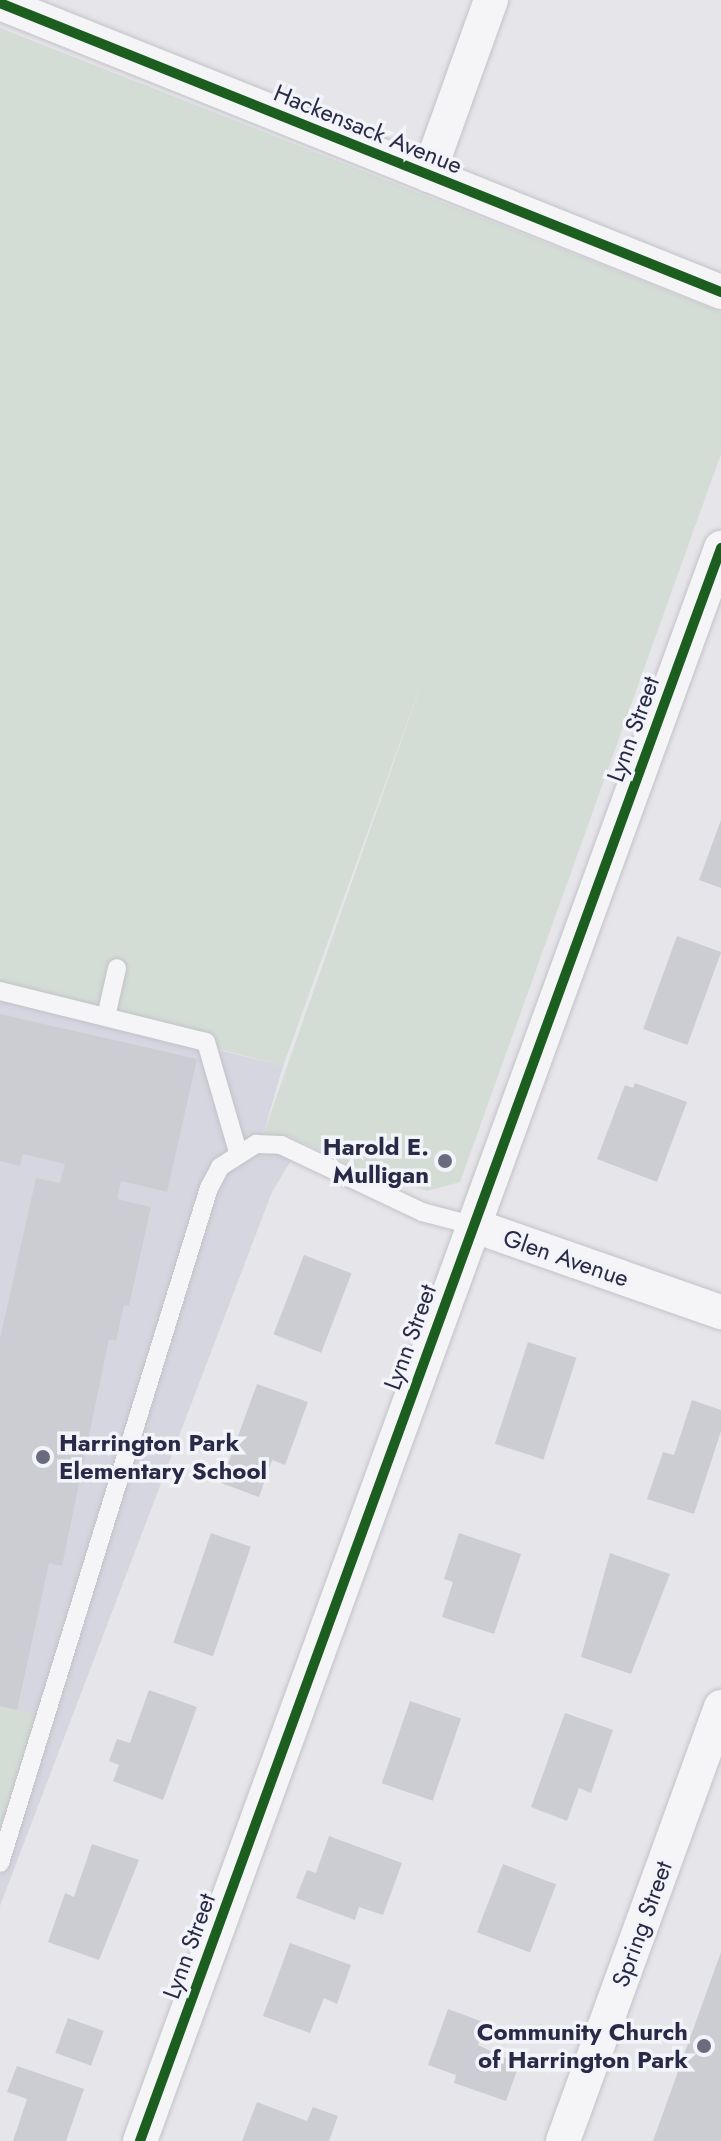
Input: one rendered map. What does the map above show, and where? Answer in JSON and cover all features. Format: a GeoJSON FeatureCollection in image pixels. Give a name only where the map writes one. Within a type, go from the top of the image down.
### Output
{"type":"FeatureCollection","features":[{"type":"Feature","properties":{"kind":"street"},"geometry":{"type":"LineString","coordinates":[[428,175],[491,0]]}},
{"type":"Feature","properties":{"kind":"street","name":"Hackensack Avenue"},"geometry":{"type":"LineString","coordinates":[[0,3],[59,13],[428,175],[721,292]]}},
{"type":"Feature","properties":{"kind":"street","name":"Lynn Street"},"geometry":{"type":"LineString","coordinates":[[140,2141],[721,548]]}},
{"type":"Feature","properties":{"kind":"street","name":"Glen Avenue"},"geometry":{"type":"LineString","coordinates":[[472,1225],[721,1312]]}},
{"type":"Feature","properties":{"kind":"street","name":"Spring Street"},"geometry":{"type":"LineString","coordinates":[[563,2141],[721,1707]]}},
{"type":"Feature","properties":{"kind":"lane"},"geometry":{"type":"LineString","coordinates":[[106,1017],[117,968]]}},
{"type":"Feature","properties":{"kind":"lane"},"geometry":{"type":"LineString","coordinates":[[0,991],[206,1042],[238,1152],[220,1167],[209,1188],[0,1863]]}},
{"type":"Feature","properties":{"kind":"lane","name":"Glen Avenue"},"geometry":{"type":"LineString","coordinates":[[238,1152],[256,1144],[281,1145],[422,1212],[472,1225]]}},
{"type":"Feature","properties":{"kind":"shaded area"},"geometry":{"type":"Polygon","coordinates":[[[0,28],[721,312],[721,454],[460,1182],[427,1191],[351,1165],[288,1136],[263,1135],[428,665],[283,1066],[0,991],[0,28]]]}},
{"type":"Feature","properties":{"kind":"shaded area"},"geometry":{"type":"Polygon","coordinates":[[[0,994],[283,1066],[263,1135],[296,1152],[272,1192],[0,1906],[0,994]]]}},
{"type":"Feature","properties":{"kind":"shaded area"},"geometry":{"type":"Polygon","coordinates":[[[0,1706],[46,1716],[0,1839],[0,1706]]]}},
{"type":"Feature","properties":{"kind":"building"},"geometry":{"type":"Polygon","coordinates":[[[721,820],[721,888],[699,880],[721,820]]]}},
{"type":"Feature","properties":{"kind":"building"},"geometry":{"type":"Polygon","coordinates":[[[677,936],[721,952],[687,1045],[643,1029],[677,936]]]}},
{"type":"Feature","properties":{"kind":"building","name":"Harrington Park Elementary School"},"geometry":{"type":"Polygon","coordinates":[[[0,1014],[197,1059],[167,1192],[121,1181],[117,1199],[151,1207],[129,1306],[124,1305],[116,1341],[109,1339],[62,1566],[49,1563],[17,1710],[0,1706],[0,1339],[36,1178],[60,1183],[65,1164],[23,1154],[20,1166],[0,1161],[0,1014]]]}},
{"type":"Feature","properties":{"kind":"building"},"geometry":{"type":"Polygon","coordinates":[[[635,1083],[687,1102],[657,1182],[597,1159],[625,1085],[633,1088],[635,1083]]]}},
{"type":"Feature","properties":{"kind":"building"},"geometry":{"type":"Polygon","coordinates":[[[304,1255],[352,1273],[321,1353],[274,1334],[304,1255]]]}},
{"type":"Feature","properties":{"kind":"building"},"geometry":{"type":"Polygon","coordinates":[[[528,1342],[577,1358],[543,1460],[495,1444],[528,1342]]]}},
{"type":"Feature","properties":{"kind":"building"},"geometry":{"type":"Polygon","coordinates":[[[257,1384],[308,1402],[285,1465],[272,1460],[259,1497],[221,1483],[257,1384]]]}},
{"type":"Feature","properties":{"kind":"building"},"geometry":{"type":"Polygon","coordinates":[[[692,1400],[721,1410],[721,1431],[694,1514],[647,1499],[663,1452],[674,1455],[692,1400]]]}},
{"type":"Feature","properties":{"kind":"building"},"geometry":{"type":"Polygon","coordinates":[[[211,1533],[251,1547],[213,1656],[173,1643],[211,1533]]]}},
{"type":"Feature","properties":{"kind":"building"},"geometry":{"type":"Polygon","coordinates":[[[459,1533],[521,1554],[494,1634],[442,1617],[453,1582],[444,1579],[459,1533]]]}},
{"type":"Feature","properties":{"kind":"building"},"geometry":{"type":"Polygon","coordinates":[[[610,1553],[670,1574],[631,1674],[581,1657],[610,1553]]]}},
{"type":"Feature","properties":{"kind":"building"},"geometry":{"type":"Polygon","coordinates":[[[149,1690],[197,1707],[163,1800],[113,1781],[119,1765],[109,1761],[117,1739],[130,1743],[149,1690]]]}},
{"type":"Feature","properties":{"kind":"building"},"geometry":{"type":"Polygon","coordinates":[[[410,1701],[461,1719],[433,1801],[382,1783],[410,1701]]]}},
{"type":"Feature","properties":{"kind":"building"},"geometry":{"type":"Polygon","coordinates":[[[565,1713],[613,1730],[591,1793],[579,1788],[567,1821],[531,1807],[565,1713]]]}},
{"type":"Feature","properties":{"kind":"building"},"geometry":{"type":"Polygon","coordinates":[[[329,1836],[402,1863],[383,1915],[359,1907],[355,1920],[296,1898],[307,1870],[316,1873],[329,1836]]]}},
{"type":"Feature","properties":{"kind":"building"},"geometry":{"type":"Polygon","coordinates":[[[92,1844],[139,1860],[99,1960],[48,1942],[65,1893],[74,1897],[92,1844]]]}},
{"type":"Feature","properties":{"kind":"building"},"geometry":{"type":"Polygon","coordinates":[[[503,1864],[556,1884],[530,1953],[477,1932],[503,1864]]]}},
{"type":"Feature","properties":{"kind":"building"},"geometry":{"type":"Polygon","coordinates":[[[290,1943],[351,1965],[337,2004],[324,1998],[310,2033],[263,2016],[290,1943]]]}},
{"type":"Feature","properties":{"kind":"building","name":"Community Church of Harrington Park"},"geometry":{"type":"Polygon","coordinates":[[[721,1952],[721,2141],[653,2141],[721,1952]]]}},
{"type":"Feature","properties":{"kind":"building"},"geometry":{"type":"Polygon","coordinates":[[[448,2009],[486,2023],[478,2045],[519,2065],[506,2101],[454,2083],[456,2075],[428,2065],[448,2009]]]}},
{"type":"Feature","properties":{"kind":"building"},"geometry":{"type":"Polygon","coordinates":[[[68,2018],[104,2031],[91,2066],[55,2053],[68,2018]]]}},
{"type":"Feature","properties":{"kind":"building"},"geometry":{"type":"Polygon","coordinates":[[[17,2066],[84,2089],[66,2141],[13,2141],[27,2099],[7,2092],[17,2066]]]}},
{"type":"Feature","properties":{"kind":"building"},"geometry":{"type":"Polygon","coordinates":[[[257,2102],[307,2121],[313,2107],[338,2116],[329,2141],[242,2141],[257,2102]]]}},
{"type":"Feature","properties":{"kind":"cycle path"},"geometry":{"type":"LineString","coordinates":[[0,3],[721,292]]}},
{"type":"Feature","properties":{"kind":"cycle path"},"geometry":{"type":"LineString","coordinates":[[140,2141],[721,548]]}},
{"type":"Feature","properties":{"kind":"place","name":"Harold E. Mulligan"},"geometry":{"type":"Point","coordinates":[445,1161]}},
{"type":"Feature","properties":{"kind":"place","name":"Harrington Park Elementary School"},"geometry":{"type":"Point","coordinates":[43,1457]}},
{"type":"Feature","properties":{"kind":"place","name":"Community Church of Harrington Park"},"geometry":{"type":"Point","coordinates":[704,2046]}}]}
